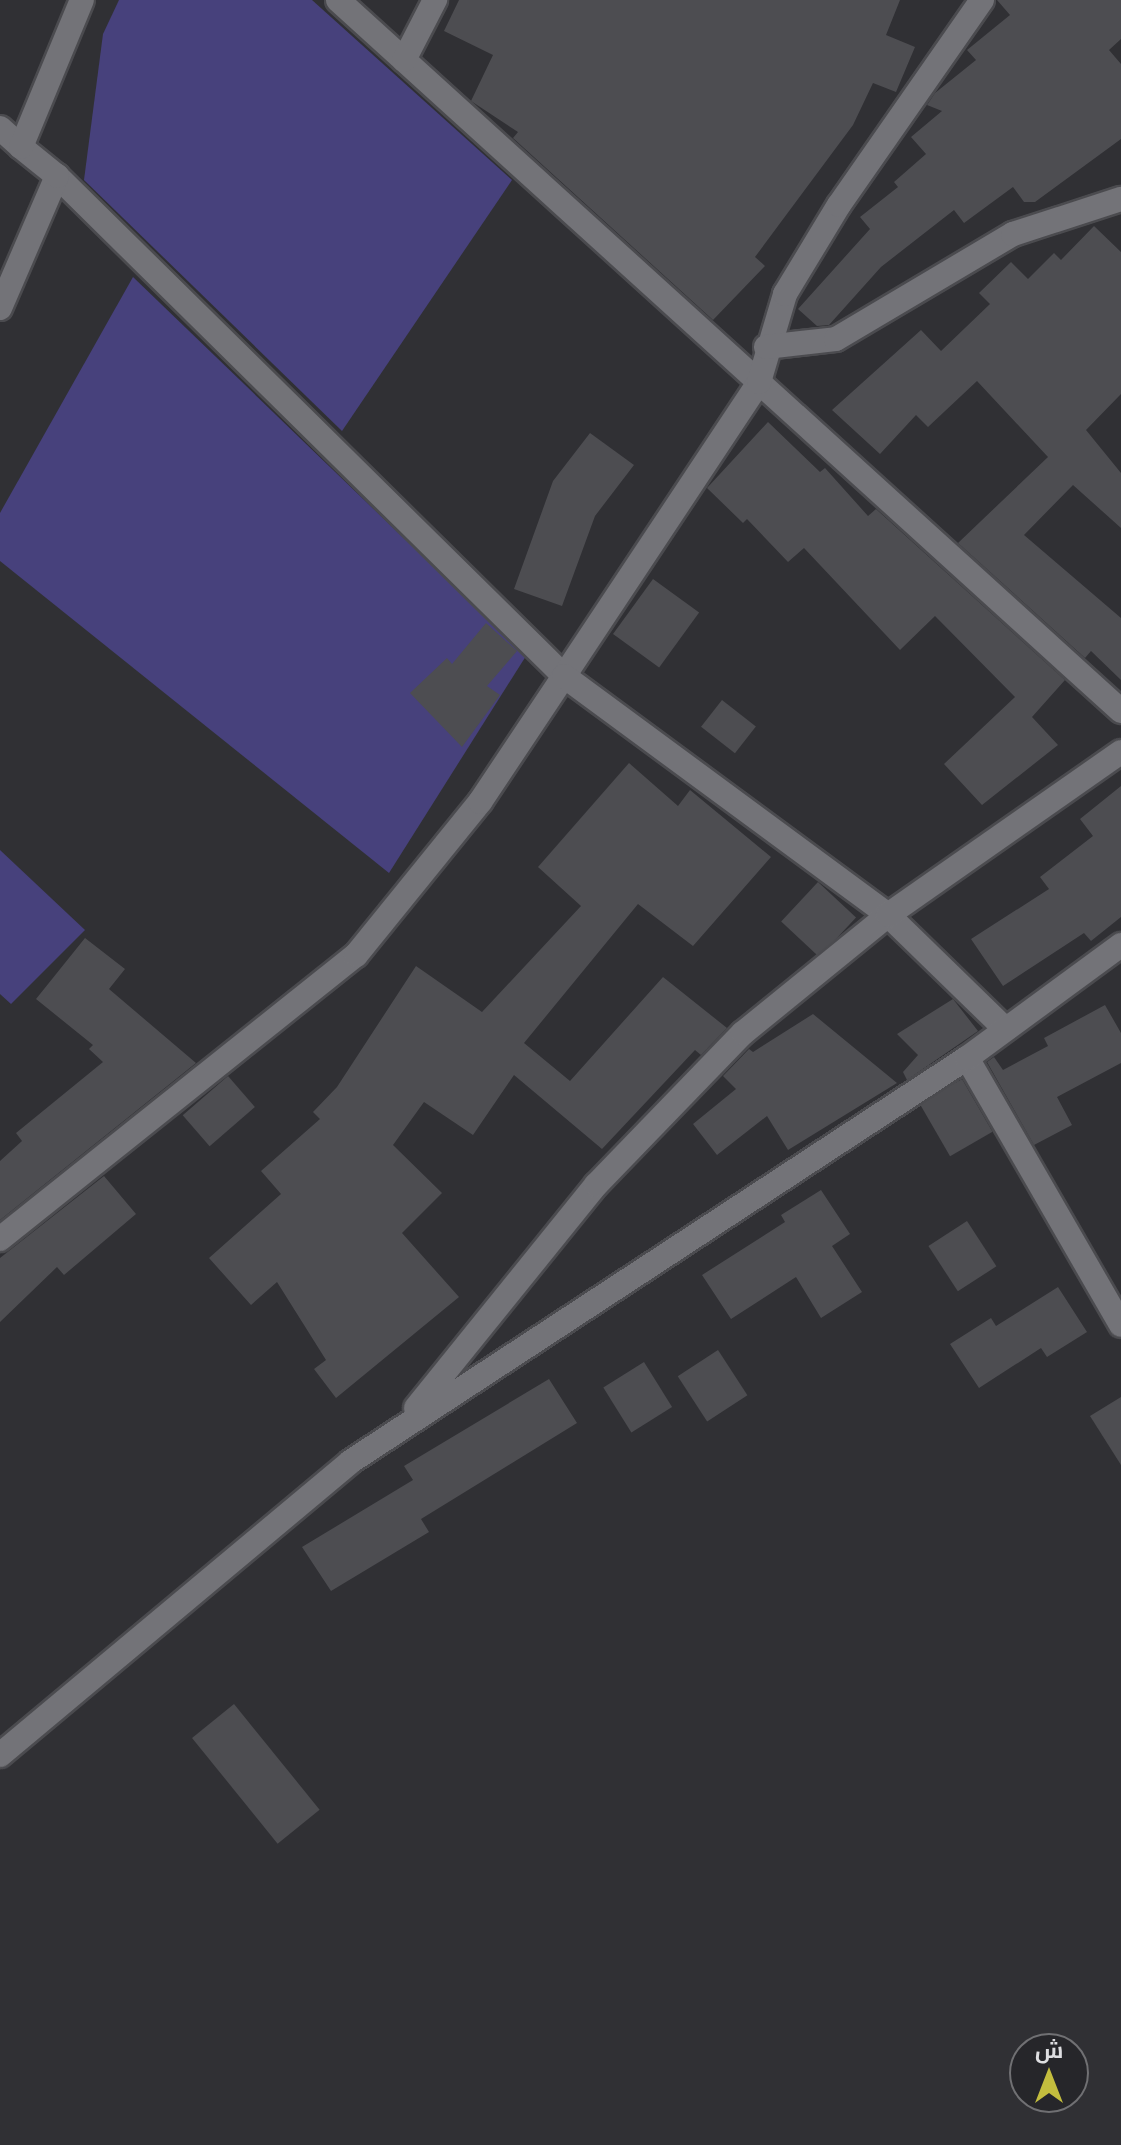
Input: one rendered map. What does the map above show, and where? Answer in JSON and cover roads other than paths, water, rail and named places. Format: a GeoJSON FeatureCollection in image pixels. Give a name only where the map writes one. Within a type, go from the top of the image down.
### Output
{"type":"FeatureCollection","features":[{"type":"Feature","properties":{"kind":"street"},"geometry":{"type":"LineString","coordinates":[[21,147],[82,0]]}},
{"type":"Feature","properties":{"kind":"street"},"geometry":{"type":"LineString","coordinates":[[338,0],[1121,711]]}},
{"type":"Feature","properties":{"kind":"street"},"geometry":{"type":"LineString","coordinates":[[404,60],[435,0]]}},
{"type":"Feature","properties":{"kind":"street"},"geometry":{"type":"LineString","coordinates":[[0,1239],[356,955],[480,802],[759,382],[766,347],[785,294],[970,3]]}},
{"type":"Feature","properties":{"kind":"street"},"geometry":{"type":"LineString","coordinates":[[0,128],[57,176],[564,676],[888,915],[1004,1028]]}},
{"type":"Feature","properties":{"kind":"street"},"geometry":{"type":"LineString","coordinates":[[0,308],[57,176]]}},
{"type":"Feature","properties":{"kind":"street"},"geometry":{"type":"LineString","coordinates":[[766,347],[836,339],[1013,234],[1121,199]]}},
{"type":"Feature","properties":{"kind":"street"},"geometry":{"type":"LineString","coordinates":[[401,1427],[596,1185],[743,1033],[888,915],[1121,752]]}},
{"type":"Feature","properties":{"kind":"street"},"geometry":{"type":"LineString","coordinates":[[0,1755],[301,1502],[401,1427],[967,1058],[1121,945]]}},
{"type":"Feature","properties":{"kind":"street"},"geometry":{"type":"LineString","coordinates":[[967,1058],[1121,1325]]}}]}
